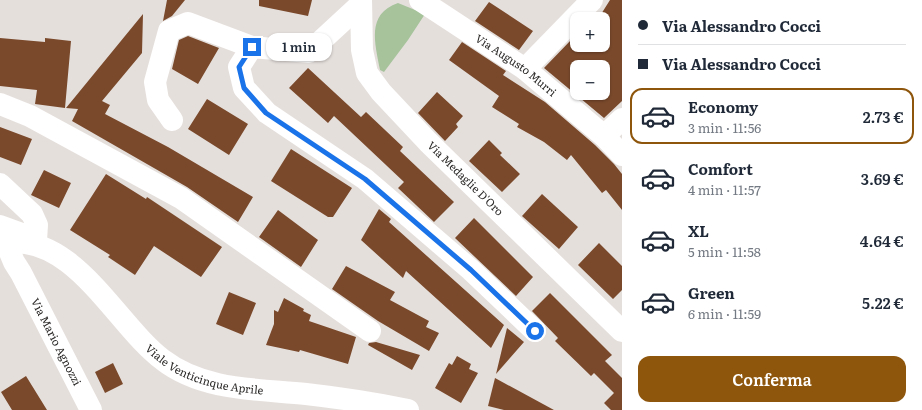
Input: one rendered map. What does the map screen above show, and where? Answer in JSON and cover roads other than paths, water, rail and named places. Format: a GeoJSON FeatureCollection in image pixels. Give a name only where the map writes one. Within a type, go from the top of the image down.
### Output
{"type":"FeatureCollection","features":[{"type":"Feature","properties":{"kind":"street","name":"Via Augusto Murri"},"geometry":{"type":"LineString","coordinates":[[420,0],[525,69],[604,136],[622,155]]}},
{"type":"Feature","properties":{"kind":"street"},"geometry":{"type":"LineString","coordinates":[[525,69],[592,0]]}},
{"type":"Feature","properties":{"kind":"street"},"geometry":{"type":"LineString","coordinates":[[172,120],[158,100],[156,82],[169,31],[188,23],[252,47],[309,52],[360,2]]}},
{"type":"Feature","properties":{"kind":"street","name":"Via Medaglie D'Oro"},"geometry":{"type":"LineString","coordinates":[[360,2],[362,50],[367,73],[381,92],[428,142],[622,331]]}},
{"type":"Feature","properties":{"kind":"street"},"geometry":{"type":"LineString","coordinates":[[252,47],[239,67],[244,88],[266,113],[365,179],[471,270],[535,331]]}},
{"type":"Feature","properties":{"kind":"street"},"geometry":{"type":"LineString","coordinates":[[0,104],[30,116],[181,198],[370,331]]}},
{"type":"Feature","properties":{"kind":"street"},"geometry":{"type":"LineString","coordinates":[[604,136],[622,119]]}},
{"type":"Feature","properties":{"kind":"street"},"geometry":{"type":"LineString","coordinates":[[0,184],[32,214],[37,225],[39,243]]}},
{"type":"Feature","properties":{"kind":"street","name":"Viale Venticinque Aprile"},"geometry":{"type":"LineString","coordinates":[[1,242],[39,243],[77,270],[102,294],[139,336],[163,360],[189,375],[215,384],[364,400],[408,410]]}},
{"type":"Feature","properties":{"kind":"street","name":"Via Mario Agnozzi"},"geometry":{"type":"LineString","coordinates":[[1,242],[21,273],[91,410]]}}]}
